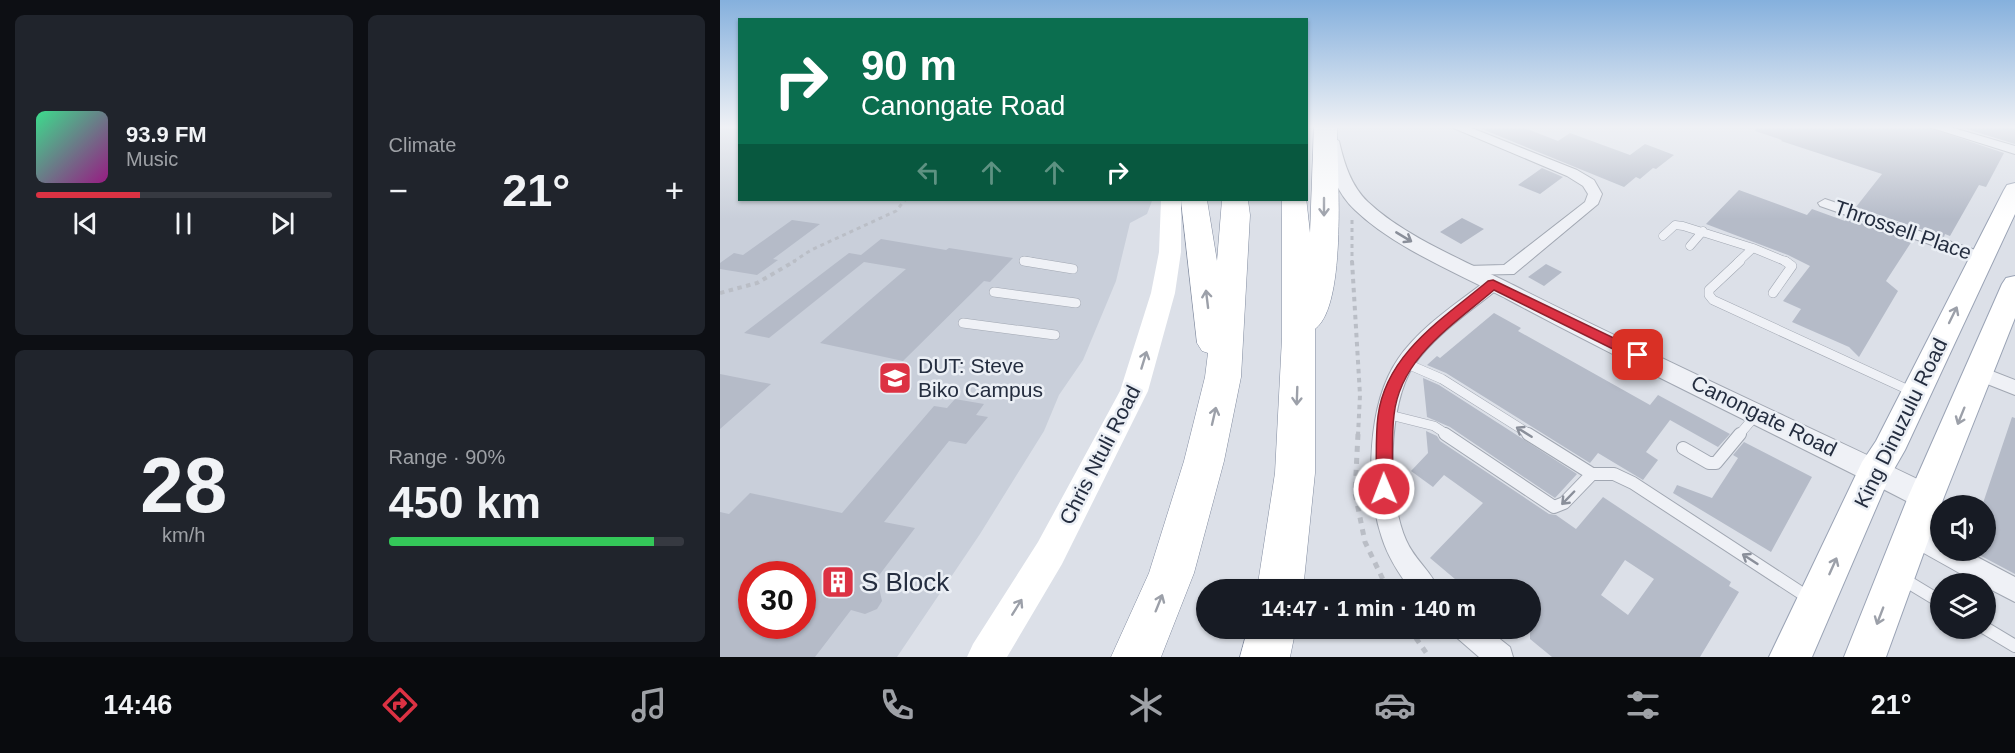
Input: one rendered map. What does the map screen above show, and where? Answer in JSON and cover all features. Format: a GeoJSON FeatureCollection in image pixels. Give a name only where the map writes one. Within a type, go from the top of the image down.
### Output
{"type":"FeatureCollection","features":[{"type":"Feature","properties":{"kind":"highway"},"geometry":{"type":"LineString","coordinates":[[1299,338],[1316,299],[1322,274],[1324,158]]}},
{"type":"Feature","properties":{"kind":"highway"},"geometry":{"type":"LineString","coordinates":[[1194,201],[1210,331],[1223,377]]}},
{"type":"Feature","properties":{"kind":"highway"},"geometry":{"type":"LineString","coordinates":[[1136,657],[1171,573],[1203,460],[1223,377],[1236,225],[1235,201]]}},
{"type":"Feature","properties":{"kind":"highway"},"geometry":{"type":"LineString","coordinates":[[1281,579],[1295,473],[1299,338],[1295,201]]}},
{"type":"Feature","properties":{"kind":"highway"},"geometry":{"type":"LineString","coordinates":[[1265,657],[1269,639]]}},
{"type":"Feature","properties":{"kind":"main road","name":"King Dinuzulu Road"},"geometry":{"type":"LineString","coordinates":[[1790,657],[1874,472],[1916,393],[2015,190]]}},
{"type":"Feature","properties":{"kind":"main road","name":"Chris Ntuli Road"},"geometry":{"type":"LineString","coordinates":[[986,657],[1050,553],[1134,391],[1163,293],[1170,252],[1171,201]]}},
{"type":"Feature","properties":{"kind":"main road"},"geometry":{"type":"LineString","coordinates":[[1865,657],[1926,497],[2015,284]]}},
{"type":"Feature","properties":{"kind":"street","name":"Canongate Road"},"geometry":{"type":"LineString","coordinates":[[1334,158],[1346,186],[1357,200],[1393,231],[1467,271],[1501,277],[1527,301],[1758,412],[1926,497]]}},
{"type":"Feature","properties":{"kind":"street"},"geometry":{"type":"LineString","coordinates":[[1418,579],[1394,540],[1385,509],[1386,414],[1395,381],[1405,363],[1427,340],[1591,204],[1594,198],[1593,188],[1589,183],[1572,173],[1533,158]]}},
{"type":"Feature","properties":{"kind":"street","name":"Throssell Place"},"geometry":{"type":"LineString","coordinates":[[1825,203],[1981,257]]}},
{"type":"Feature","properties":{"kind":"street"},"geometry":{"type":"LineString","coordinates":[[1979,373],[2015,388]]}},
{"type":"Feature","properties":{"kind":"street"},"geometry":{"type":"LineString","coordinates":[[1912,536],[2015,590]]}},
{"type":"Feature","properties":{"kind":"street"},"geometry":{"type":"LineString","coordinates":[[1478,639],[1500,657]]}},
{"type":"Feature","properties":{"kind":"lane"},"geometry":{"type":"LineString","coordinates":[[1663,236],[1675,225],[1702,231],[1785,261],[1792,266],[1773,293]]}},
{"type":"Feature","properties":{"kind":"lane"},"geometry":{"type":"LineString","coordinates":[[1690,246],[1702,231]]}},
{"type":"Feature","properties":{"kind":"lane"},"geometry":{"type":"LineString","coordinates":[[1753,249],[1709,290],[1709,295],[1713,300],[1916,393]]}},
{"type":"Feature","properties":{"kind":"lane"},"geometry":{"type":"LineString","coordinates":[[1024,261],[1073,268]]}},
{"type":"Feature","properties":{"kind":"lane"},"geometry":{"type":"LineString","coordinates":[[994,292],[1076,303]]}},
{"type":"Feature","properties":{"kind":"lane"},"geometry":{"type":"LineString","coordinates":[[963,323],[1055,335]]}},
{"type":"Feature","properties":{"kind":"lane"},"geometry":{"type":"LineString","coordinates":[[1405,363],[1442,379],[1592,474],[1614,474],[1633,483],[1816,602]]}},
{"type":"Feature","properties":{"kind":"lane"},"geometry":{"type":"LineString","coordinates":[[1683,448],[1709,463],[1716,463],[1758,412]]}},
{"type":"Feature","properties":{"kind":"lane"},"geometry":{"type":"LineString","coordinates":[[1386,414],[1434,426],[1554,507],[1564,503],[1592,474]]}},
{"type":"Feature","properties":{"kind":"lane"},"geometry":{"type":"LineString","coordinates":[[1896,575],[1930,595]]}},
{"type":"Feature","properties":{"kind":"lane"},"geometry":{"type":"LineString","coordinates":[[1996,635],[2015,646]]}},
{"type":"Feature","properties":{"kind":"path"},"geometry":{"type":"LineString","coordinates":[[1357,200],[1352,208],[1352,284],[1360,395],[1355,492],[1365,542],[1383,579]]}},
{"type":"Feature","properties":{"kind":"path"},"geometry":{"type":"LineString","coordinates":[[720,293],[757,283],[777,273],[811,250],[896,211],[904,201]]}},
{"type":"Feature","properties":{"kind":"path"},"geometry":{"type":"LineString","coordinates":[[1417,639],[1429,657]]}},
{"type":"Feature","properties":{"kind":"shaded area","name":"DUT: Steve Biko Campus"},"geometry":{"type":"Polygon","coordinates":[[[720,158],[738,158],[738,201],[1152,201],[1147,214],[1130,223],[1116,281],[1083,360],[1059,395],[1044,431],[980,534],[897,657],[720,657],[720,158]]]}},
{"type":"Feature","properties":{"kind":"building"},"geometry":{"type":"Polygon","coordinates":[[[1552,158],[1671,158],[1640,179],[1636,177],[1624,187],[1552,158]]]}},
{"type":"Feature","properties":{"kind":"building"},"geometry":{"type":"Polygon","coordinates":[[[1832,158],[2002,158],[1986,187],[1979,185],[1950,236],[1945,234],[1944,237],[1856,207],[1882,174],[1832,158]]]}},
{"type":"Feature","properties":{"kind":"building"},"geometry":{"type":"Polygon","coordinates":[[[1542,168],[1563,177],[1540,194],[1518,185],[1542,168]]]}},
{"type":"Feature","properties":{"kind":"building"},"geometry":{"type":"Polygon","coordinates":[[[1739,190],[1807,215],[1812,209],[1845,221],[1847,218],[1912,241],[1886,281],[1898,291],[1859,357],[1849,347],[1792,322],[1801,309],[1783,301],[1810,266],[1788,255],[1706,224],[1739,190]]]}},
{"type":"Feature","properties":{"kind":"building"},"geometry":{"type":"Polygon","coordinates":[[[1462,218],[1484,229],[1461,244],[1440,232],[1462,218]]]}},
{"type":"Feature","properties":{"kind":"building"},"geometry":{"type":"Polygon","coordinates":[[[792,220],[820,224],[773,259],[778,260],[757,275],[720,269],[720,263],[734,253],[743,255],[792,220]]]}},
{"type":"Feature","properties":{"kind":"building"},"geometry":{"type":"Polygon","coordinates":[[[881,239],[1013,258],[990,282],[984,281],[903,361],[820,343],[906,269],[864,262],[769,338],[744,333],[849,253],[861,255],[881,239]]]}},
{"type":"Feature","properties":{"kind":"building"},"geometry":{"type":"Polygon","coordinates":[[[1546,264],[1562,272],[1544,286],[1528,277],[1546,264]]]}},
{"type":"Feature","properties":{"kind":"building"},"geometry":{"type":"Polygon","coordinates":[[[1494,313],[1521,328],[1518,331],[1650,405],[1658,395],[1730,434],[1718,447],[1670,420],[1646,452],[1658,460],[1643,480],[1598,453],[1590,463],[1446,373],[1427,365],[1437,356],[1440,358],[1494,313]]]}},
{"type":"Feature","properties":{"kind":"building"},"geometry":{"type":"Polygon","coordinates":[[[720,374],[771,384],[720,429],[720,374]]]}},
{"type":"Feature","properties":{"kind":"building"},"geometry":{"type":"Polygon","coordinates":[[[1423,378],[1439,385],[1577,474],[1555,498],[1450,427],[1427,417],[1423,378]]]}},
{"type":"Feature","properties":{"kind":"building","name":"S Block"},"geometry":{"type":"Polygon","coordinates":[[[955,399],[984,404],[976,415],[988,417],[966,444],[949,441],[884,522],[915,528],[877,578],[882,601],[877,609],[865,614],[851,610],[815,657],[720,657],[720,512],[729,514],[750,493],[842,513],[934,406],[947,408],[955,399]]]}},
{"type":"Feature","properties":{"kind":"building"},"geometry":{"type":"Polygon","coordinates":[[[2012,417],[2015,418],[2015,574],[1991,561],[1996,561],[1996,495],[1986,495],[2012,417]]]}},
{"type":"Feature","properties":{"kind":"building"},"geometry":{"type":"Polygon","coordinates":[[[1426,431],[1437,436],[1440,441],[1549,514],[1556,515],[1576,529],[1603,497],[1731,582],[1729,586],[1739,592],[1700,657],[1552,657],[1530,639],[1541,639],[1541,579],[1455,579],[1430,558],[1483,503],[1444,475],[1433,487],[1411,471],[1428,453],[1426,431]],[[1625,560],[1601,595],[1628,615],[1654,579],[1625,560]]]}},
{"type":"Feature","properties":{"kind":"building"},"geometry":{"type":"Polygon","coordinates":[[[1744,442],[1812,477],[1771,552],[1673,493],[1677,485],[1712,498],[1738,458],[1733,455],[1744,442]]]}},
{"type":"Feature","properties":{"kind":"place","name":"DUT: Steve Biko Campus"},"geometry":{"type":"Point","coordinates":[895,378]}},
{"type":"Feature","properties":{"kind":"place","name":"S Block"},"geometry":{"type":"Point","coordinates":[838,582]}},
{"type":"Feature","properties":{"kind":"route"},"geometry":{"type":"LineString","coordinates":[[1384,489],[1386,414],[1395,381],[1405,363],[1427,340],[1493,284],[1638,355]]}}]}
